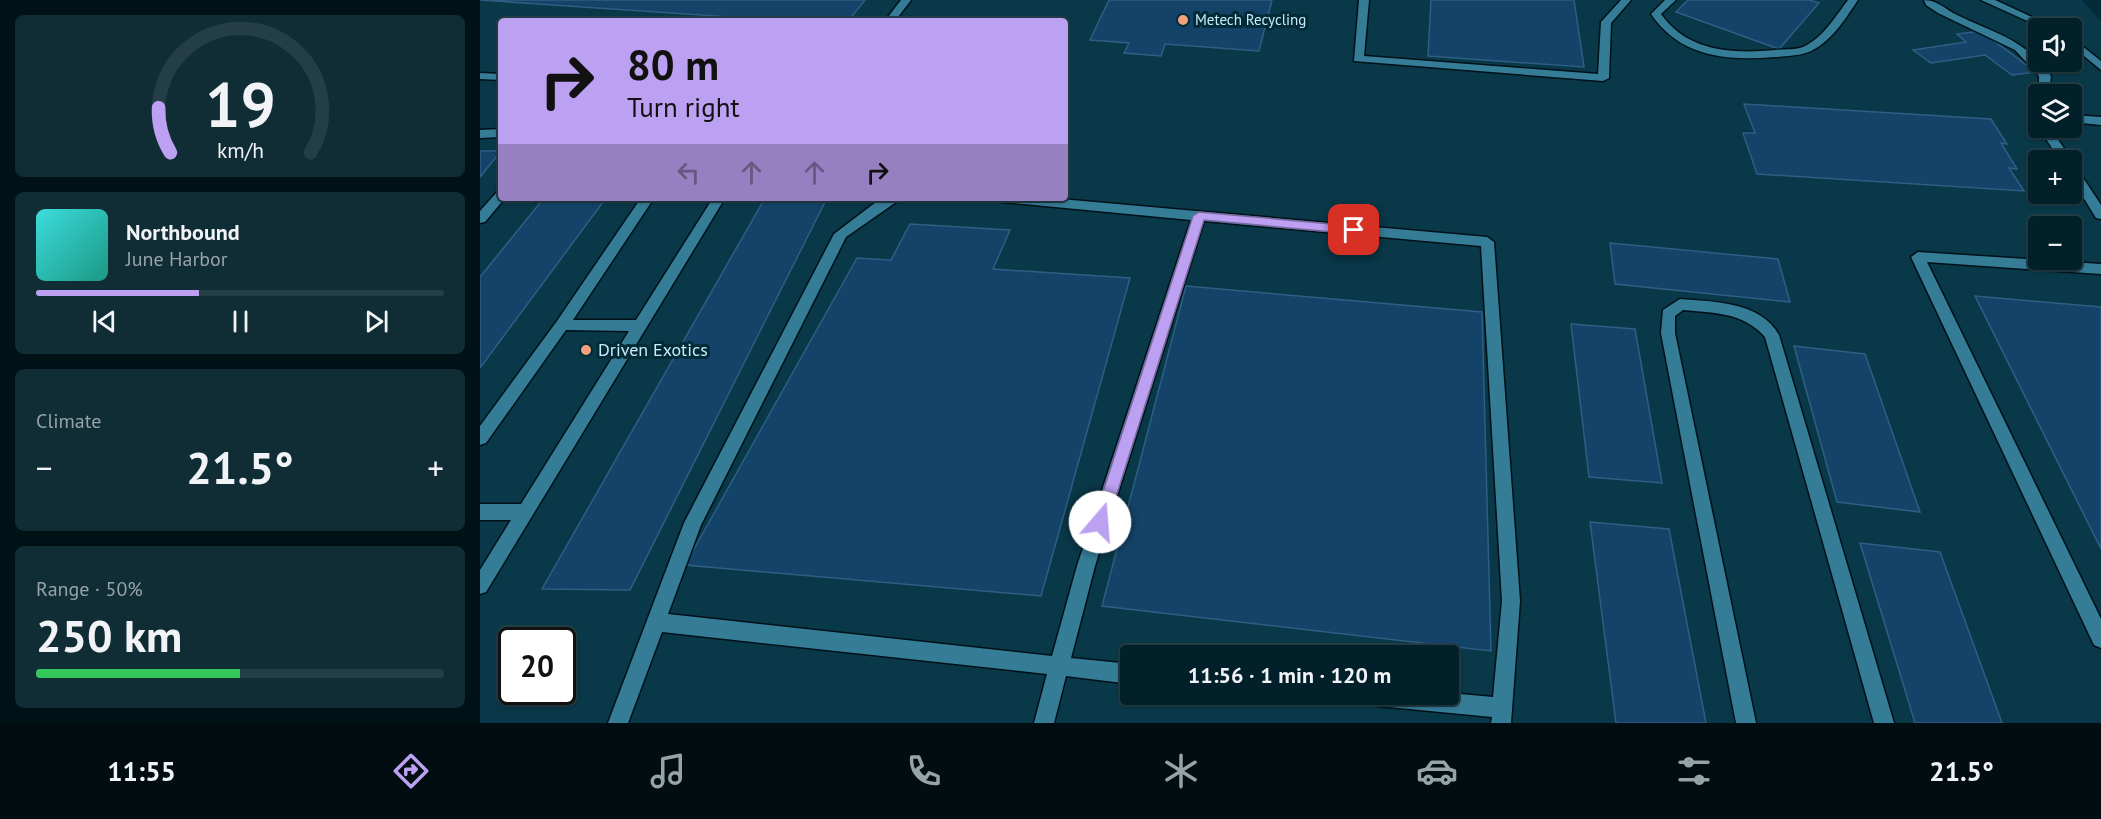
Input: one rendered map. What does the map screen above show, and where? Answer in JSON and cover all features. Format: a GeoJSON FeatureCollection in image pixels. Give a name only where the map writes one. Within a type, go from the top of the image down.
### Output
{"type":"FeatureCollection","features":[{"type":"Feature","properties":{"kind":"street"},"geometry":{"type":"LineString","coordinates":[[892,18],[906,0]]}},
{"type":"Feature","properties":{"kind":"street"},"geometry":{"type":"LineString","coordinates":[[1364,0],[1358,59],[1603,78],[1606,22],[1626,0]]}},
{"type":"Feature","properties":{"kind":"street"},"geometry":{"type":"LineString","coordinates":[[1671,0],[1656,14],[1662,26],[1686,42],[1711,51],[1756,56],[1804,51],[1826,38],[1853,0]]}},
{"type":"Feature","properties":{"kind":"street"},"geometry":{"type":"LineString","coordinates":[[1929,0],[1944,14],[2009,43],[2030,57],[2045,76],[2045,84]]}},
{"type":"Feature","properties":{"kind":"street"},"geometry":{"type":"LineString","coordinates":[[1986,0],[2028,18]]}},
{"type":"Feature","properties":{"kind":"street"},"geometry":{"type":"LineString","coordinates":[[2082,50],[2101,67]]}},
{"type":"Feature","properties":{"kind":"street"},"geometry":{"type":"LineString","coordinates":[[480,76],[498,77]]}},
{"type":"Feature","properties":{"kind":"street"},"geometry":{"type":"LineString","coordinates":[[2082,119],[2101,120]]}},
{"type":"Feature","properties":{"kind":"street"},"geometry":{"type":"LineString","coordinates":[[480,134],[498,134]]}},
{"type":"Feature","properties":{"kind":"street"},"geometry":{"type":"LineString","coordinates":[[2082,186],[2101,215]]}},
{"type":"Feature","properties":{"kind":"street"},"geometry":{"type":"LineString","coordinates":[[480,219],[498,198]]}},
{"type":"Feature","properties":{"kind":"street"},"geometry":{"type":"LineString","coordinates":[[480,438],[562,325],[646,201]]}},
{"type":"Feature","properties":{"kind":"street"},"geometry":{"type":"LineString","coordinates":[[480,586],[717,201]]}},
{"type":"Feature","properties":{"kind":"street"},"geometry":{"type":"LineString","coordinates":[[618,723],[693,522],[841,234],[888,201]]}},
{"type":"Feature","properties":{"kind":"street"},"geometry":{"type":"LineString","coordinates":[[1035,201],[1487,242],[1511,601],[1502,715],[1433,705]]}},
{"type":"Feature","properties":{"kind":"street"},"geometry":{"type":"LineString","coordinates":[[1044,723],[1086,566],[1199,216]]}},
{"type":"Feature","properties":{"kind":"street"},"geometry":{"type":"LineString","coordinates":[[2101,269],[1918,257],[2101,639]]}},
{"type":"Feature","properties":{"kind":"street"},"geometry":{"type":"LineString","coordinates":[[1746,723],[1668,333],[1668,314],[1680,304],[1746,313],[1763,322],[1772,335],[1884,723]]}},
{"type":"Feature","properties":{"kind":"street"},"geometry":{"type":"LineString","coordinates":[[562,325],[640,326]]}},
{"type":"Feature","properties":{"kind":"street"},"geometry":{"type":"LineString","coordinates":[[480,512],[526,512]]}},
{"type":"Feature","properties":{"kind":"street"},"geometry":{"type":"LineString","coordinates":[[656,621],[1120,673]]}},
{"type":"Feature","properties":{"kind":"shaded area"},"geometry":{"type":"Polygon","coordinates":[[[480,0],[2082,0],[2101,21],[2101,723],[480,723],[480,0]]]}},
{"type":"Feature","properties":{"kind":"building"},"geometry":{"type":"Polygon","coordinates":[[[480,0],[865,0],[850,18],[744,18],[480,0]]]}},
{"type":"Feature","properties":{"kind":"building","name":"Metech Recycling"},"geometry":{"type":"Polygon","coordinates":[[[1109,0],[1272,0],[1259,51],[1165,44],[1161,56],[1124,53],[1129,43],[1090,40],[1109,0]]]}},
{"type":"Feature","properties":{"kind":"building"},"geometry":{"type":"Polygon","coordinates":[[[1431,0],[1574,0],[1584,67],[1428,56],[1431,0]]]}},
{"type":"Feature","properties":{"kind":"building"},"geometry":{"type":"Polygon","coordinates":[[[1688,0],[1809,0],[1819,3],[1779,49],[1676,12],[1688,0]]]}},
{"type":"Feature","properties":{"kind":"building"},"geometry":{"type":"Polygon","coordinates":[[[1981,31],[2028,66],[2028,72],[2036,72],[2012,75],[1985,55],[1931,63],[1913,50],[1966,42],[1957,34],[1981,31]]]}},
{"type":"Feature","properties":{"kind":"building"},"geometry":{"type":"Polygon","coordinates":[[[1744,104],[1991,119],[2007,144],[2001,143],[2017,169],[2009,168],[2024,191],[1757,174],[1743,133],[1755,133],[1744,104]]]}},
{"type":"Feature","properties":{"kind":"building"},"geometry":{"type":"Polygon","coordinates":[[[480,151],[498,151],[498,155],[480,177],[480,151]]]}},
{"type":"Feature","properties":{"kind":"building"},"geometry":{"type":"Polygon","coordinates":[[[542,201],[604,201],[480,368],[480,277],[542,201]]]}},
{"type":"Feature","properties":{"kind":"building"},"geometry":{"type":"Polygon","coordinates":[[[763,201],[825,201],[630,590],[542,589],[763,201]]]}},
{"type":"Feature","properties":{"kind":"building"},"geometry":{"type":"Polygon","coordinates":[[[910,224],[1010,230],[993,269],[1130,278],[1041,596],[685,565],[857,258],[891,260],[910,224]]]}},
{"type":"Feature","properties":{"kind":"building"},"geometry":{"type":"Polygon","coordinates":[[[1610,243],[1778,259],[1790,302],[1615,284],[1610,243]]]}},
{"type":"Feature","properties":{"kind":"building"},"geometry":{"type":"Polygon","coordinates":[[[1186,286],[1482,312],[1491,651],[1459,647],[1459,645],[1439,645],[1102,606],[1186,286]]]}},
{"type":"Feature","properties":{"kind":"building"},"geometry":{"type":"Polygon","coordinates":[[[1975,296],[2101,307],[2101,549],[1975,296]]]}},
{"type":"Feature","properties":{"kind":"building"},"geometry":{"type":"Polygon","coordinates":[[[1571,324],[1635,329],[1662,483],[1589,477],[1571,324]]]}},
{"type":"Feature","properties":{"kind":"building"},"geometry":{"type":"Polygon","coordinates":[[[1794,346],[1865,354],[1920,512],[1837,502],[1794,346]]]}},
{"type":"Feature","properties":{"kind":"building"},"geometry":{"type":"Polygon","coordinates":[[[1590,522],[1669,529],[1706,723],[1616,723],[1590,522]]]}},
{"type":"Feature","properties":{"kind":"building"},"geometry":{"type":"Polygon","coordinates":[[[1860,543],[1940,552],[2002,723],[1915,723],[1860,543]]]}},
{"type":"Feature","properties":{"kind":"place","name":"Metech Recycling"},"geometry":{"type":"Point","coordinates":[1183,20]}},
{"type":"Feature","properties":{"kind":"place","name":"Driven Exotics"},"geometry":{"type":"Point","coordinates":[586,350]}},
{"type":"Feature","properties":{"kind":"route"},"geometry":{"type":"LineString","coordinates":[[1100,522],[1199,216],[1354,230]]}}]}
